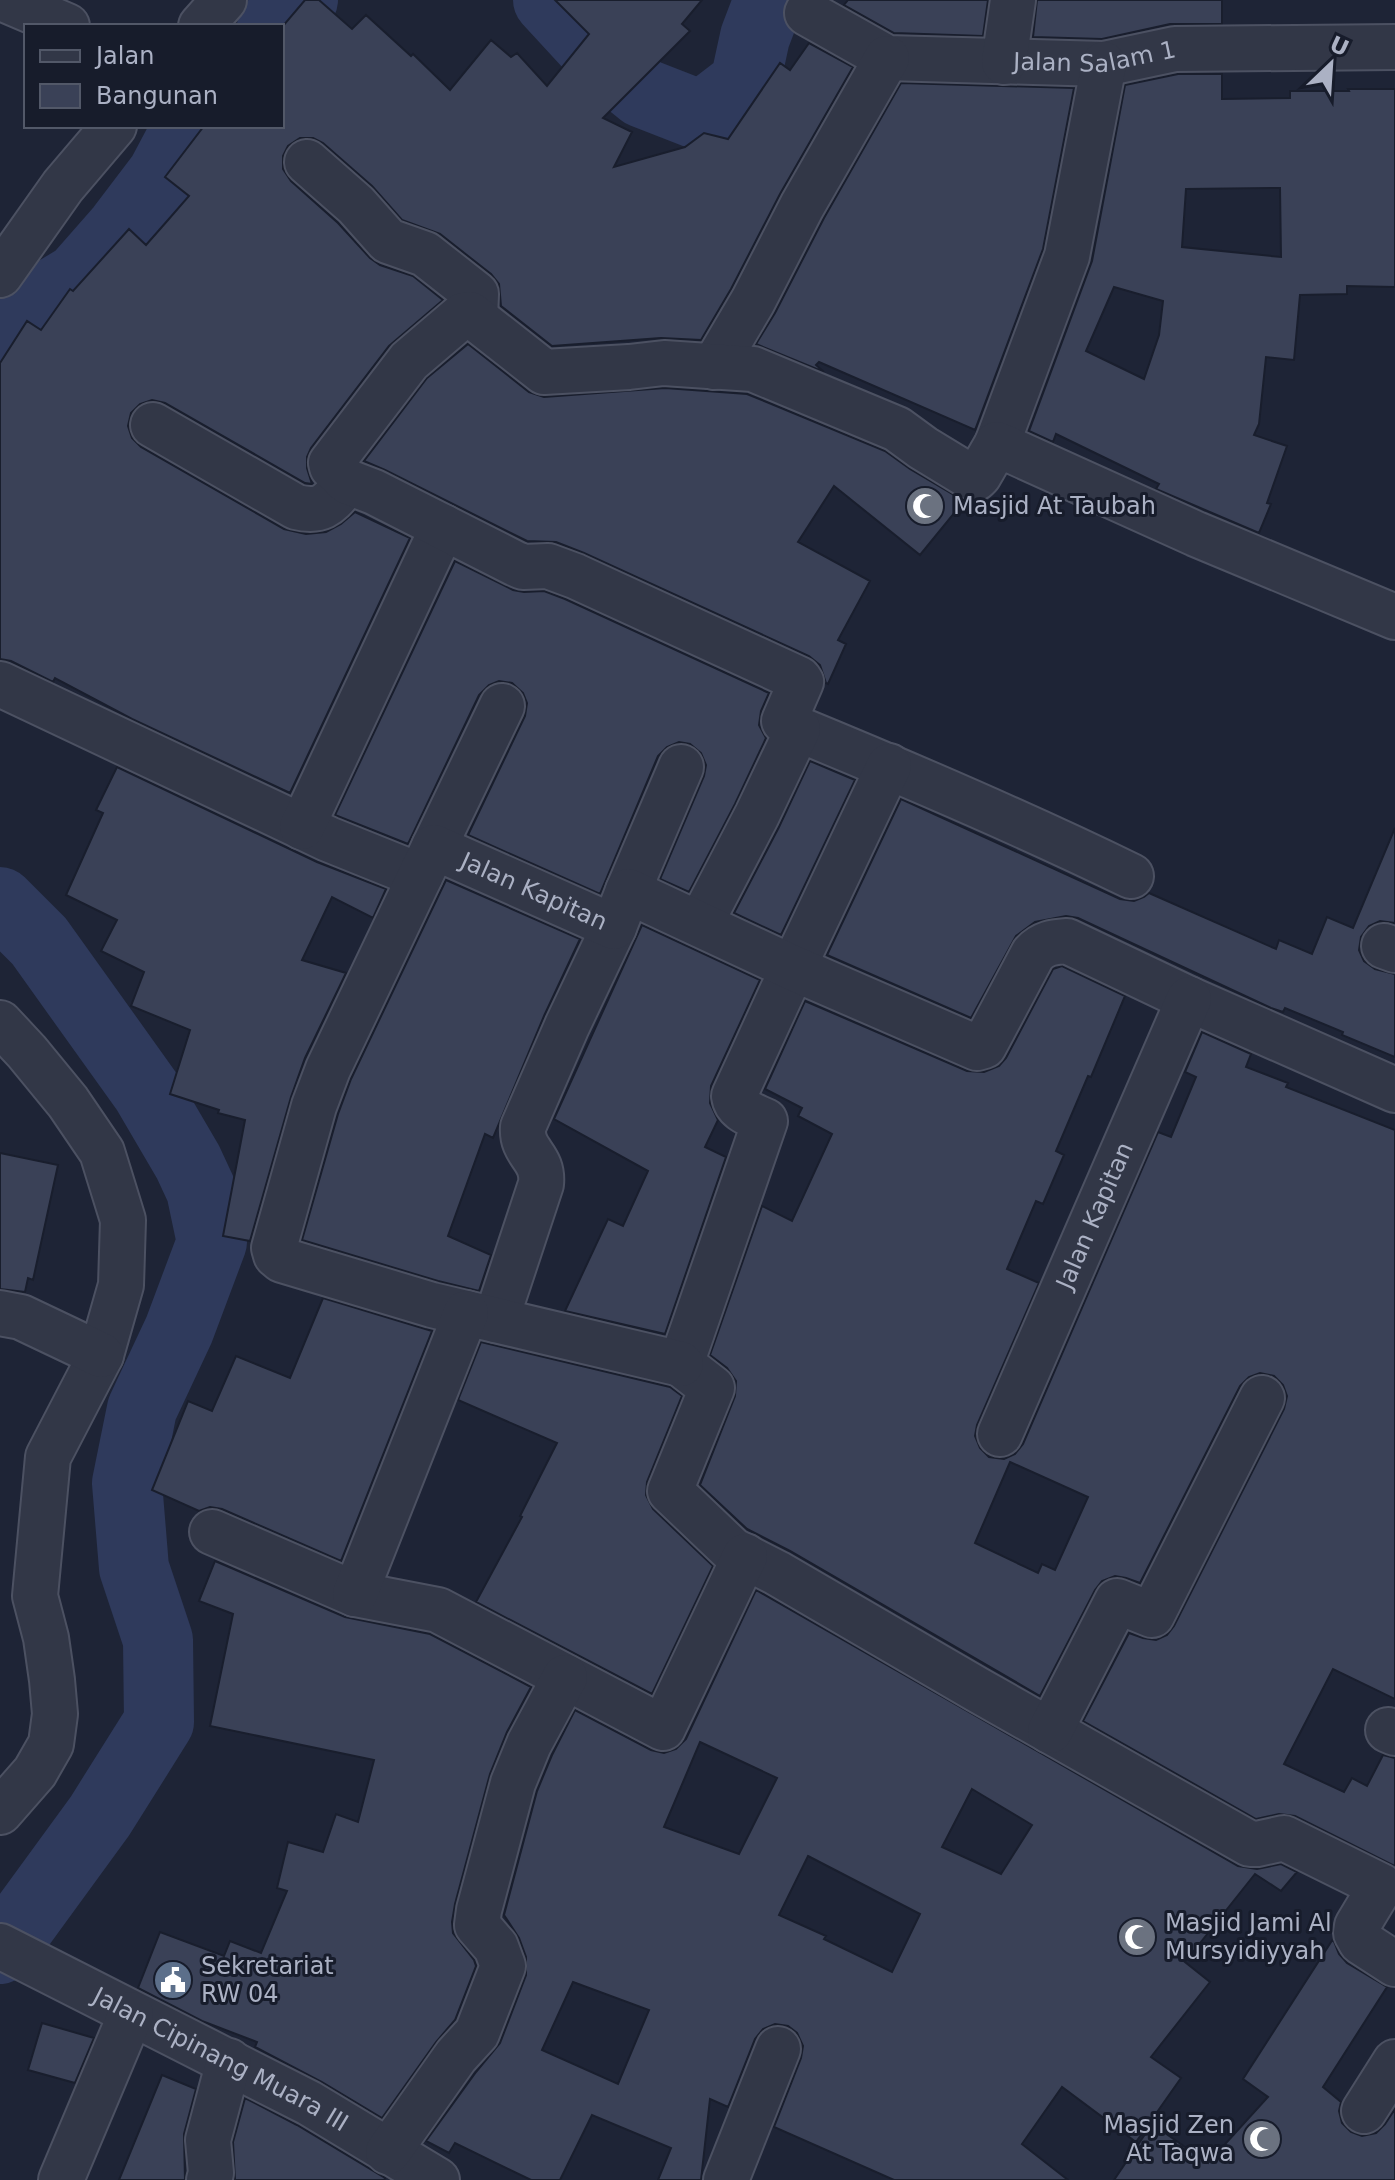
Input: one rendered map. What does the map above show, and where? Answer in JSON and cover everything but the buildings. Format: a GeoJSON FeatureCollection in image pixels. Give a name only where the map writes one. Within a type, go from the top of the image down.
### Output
{"type":"FeatureCollection","features":[{"type":"Feature","properties":{"kind":"street"},"geometry":{"type":"LineString","coordinates":[[6,0],[62,24]]}},
{"type":"Feature","properties":{"kind":"street"},"geometry":{"type":"LineString","coordinates":[[203,24],[224,0]]}},
{"type":"Feature","properties":{"kind":"street"},"geometry":{"type":"LineString","coordinates":[[1004,62],[1013,0]]}},
{"type":"Feature","properties":{"kind":"street","name":"Jalan Salam 1"},"geometry":{"type":"LineString","coordinates":[[807,13],[887,58],[1104,64],[1175,49],[1395,47]]}},
{"type":"Feature","properties":{"kind":"street"},"geometry":{"type":"LineString","coordinates":[[714,367],[887,58]]}},
{"type":"Feature","properties":{"kind":"street"},"geometry":{"type":"LineString","coordinates":[[1104,64],[1067,256],[997,444],[976,478],[923,448],[897,429],[753,369],[664,363],[544,372],[470,314],[463,315],[409,361],[331,463],[348,482],[374,492],[516,564],[523,567],[548,566],[575,576],[799,679],[800,685],[784,721],[787,724],[889,766],[1131,876]]}},
{"type":"Feature","properties":{"kind":"street"},"geometry":{"type":"LineString","coordinates":[[0,275],[63,186],[112,128]]}},
{"type":"Feature","properties":{"kind":"street"},"geometry":{"type":"LineString","coordinates":[[307,162],[356,205],[388,241],[425,254],[476,294],[475,318]]}},
{"type":"Feature","properties":{"kind":"street"},"geometry":{"type":"LineString","coordinates":[[153,425],[296,507],[312,511],[324,507],[348,482]]}},
{"type":"Feature","properties":{"kind":"street"},"geometry":{"type":"LineString","coordinates":[[997,444],[1196,534],[1395,617]]}},
{"type":"Feature","properties":{"kind":"street"},"geometry":{"type":"LineString","coordinates":[[302,827],[443,527]]}},
{"type":"Feature","properties":{"kind":"street","name":"Jalan Kapitan"},"geometry":{"type":"LineString","coordinates":[[0,684],[302,827],[427,862],[621,909],[700,924],[977,1048],[984,1046],[1033,954],[1051,942],[1067,941],[1395,1090]]}},
{"type":"Feature","properties":{"kind":"street"},"geometry":{"type":"LineString","coordinates":[[502,706],[328,1069],[314,1106],[274,1248],[276,1255],[282,1260],[432,1305],[681,1364],[712,1388],[670,1491],[732,1550],[1250,1844],[1284,1838],[1388,1873],[1357,1926],[1356,1933],[1361,1942],[1395,1964]]}},
{"type":"Feature","properties":{"kind":"street"},"geometry":{"type":"LineString","coordinates":[[700,924],[798,729]]}},
{"type":"Feature","properties":{"kind":"street"},"geometry":{"type":"LineString","coordinates":[[681,1364],[765,1121],[739,1108],[734,1096],[889,766]]}},
{"type":"Feature","properties":{"kind":"street"},"geometry":{"type":"LineString","coordinates":[[355,1594],[541,1184],[543,1172],[525,1146],[523,1127],[681,767]]}},
{"type":"Feature","properties":{"kind":"street","name":"Jalan Kapitan"},"geometry":{"type":"LineString","coordinates":[[1000,1434],[1189,999]]}},
{"type":"Feature","properties":{"kind":"street"},"geometry":{"type":"LineString","coordinates":[[0,1023],[68,1102],[102,1152],[123,1220],[121,1285],[101,1355],[48,1457],[18,1597],[46,1638],[55,1714],[51,1744],[35,1772],[0,1812]]}},
{"type":"Feature","properties":{"kind":"street"},"geometry":{"type":"LineString","coordinates":[[0,1313],[21,1317],[101,1355]]}},
{"type":"Feature","properties":{"kind":"street"},"geometry":{"type":"LineString","coordinates":[[1050,1731],[1117,1601],[1152,1615],[1262,1398]]}},
{"type":"Feature","properties":{"kind":"street"},"geometry":{"type":"LineString","coordinates":[[212,1532],[355,1594],[438,1610],[663,1728],[745,1556]]}},
{"type":"Feature","properties":{"kind":"street"},"geometry":{"type":"LineString","coordinates":[[388,2152],[456,2056],[477,2033],[503,1966],[496,1947],[477,1925],[479,1910],[513,1783],[529,1744],[565,1677]]}},
{"type":"Feature","properties":{"kind":"street","name":"Jalan Cipinang Muara III"},"geometry":{"type":"LineString","coordinates":[[0,1946],[309,2103],[437,2180]]}},
{"type":"Feature","properties":{"kind":"street"},"geometry":{"type":"LineString","coordinates":[[61,2180],[131,2014]]}},
{"type":"Feature","properties":{"kind":"street"},"geometry":{"type":"LineString","coordinates":[[726,2180],[778,2049]]}},
{"type":"Feature","properties":{"kind":"street"},"geometry":{"type":"LineString","coordinates":[[209,2180],[208,2140],[229,2061]]}},
{"type":"Feature","properties":{"kind":"street"},"geometry":{"type":"LineString","coordinates":[[1364,2111],[1395,2062]]}},
{"type":"Feature","properties":{"kind":"waterway"},"geometry":{"type":"LineString","coordinates":[[274,24],[303,0]]}},
{"type":"Feature","properties":{"kind":"waterway"},"geometry":{"type":"LineString","coordinates":[[548,0],[607,64],[643,93],[702,116],[745,83],[755,37],[769,0]]}},
{"type":"Feature","properties":{"kind":"waterway"},"geometry":{"type":"LineString","coordinates":[[0,338],[15,316],[78,278],[162,175],[187,128]]}},
{"type":"Feature","properties":{"kind":"waterway"},"geometry":{"type":"LineString","coordinates":[[0,902],[39,941],[147,1092],[201,1190],[212,1242],[179,1330],[142,1409],[127,1483],[134,1568],[158,1640],[159,1722],[100,1816],[0,1949]]}},
{"type":"Feature","properties":{"kind":"place","name":"Masjid At Taubah"},"geometry":{"type":"Point","coordinates":[925,506]}},
{"type":"Feature","properties":{"kind":"place","name":"Masjid Jami Al Mursyidiyyah"},"geometry":{"type":"Point","coordinates":[1137,1937]}},
{"type":"Feature","properties":{"kind":"place","name":"Sekretariat RW 04"},"geometry":{"type":"Point","coordinates":[173,1980]}},
{"type":"Feature","properties":{"kind":"place","name":"Masjid Zen At Taqwa"},"geometry":{"type":"Point","coordinates":[1262,2139]}}]}
